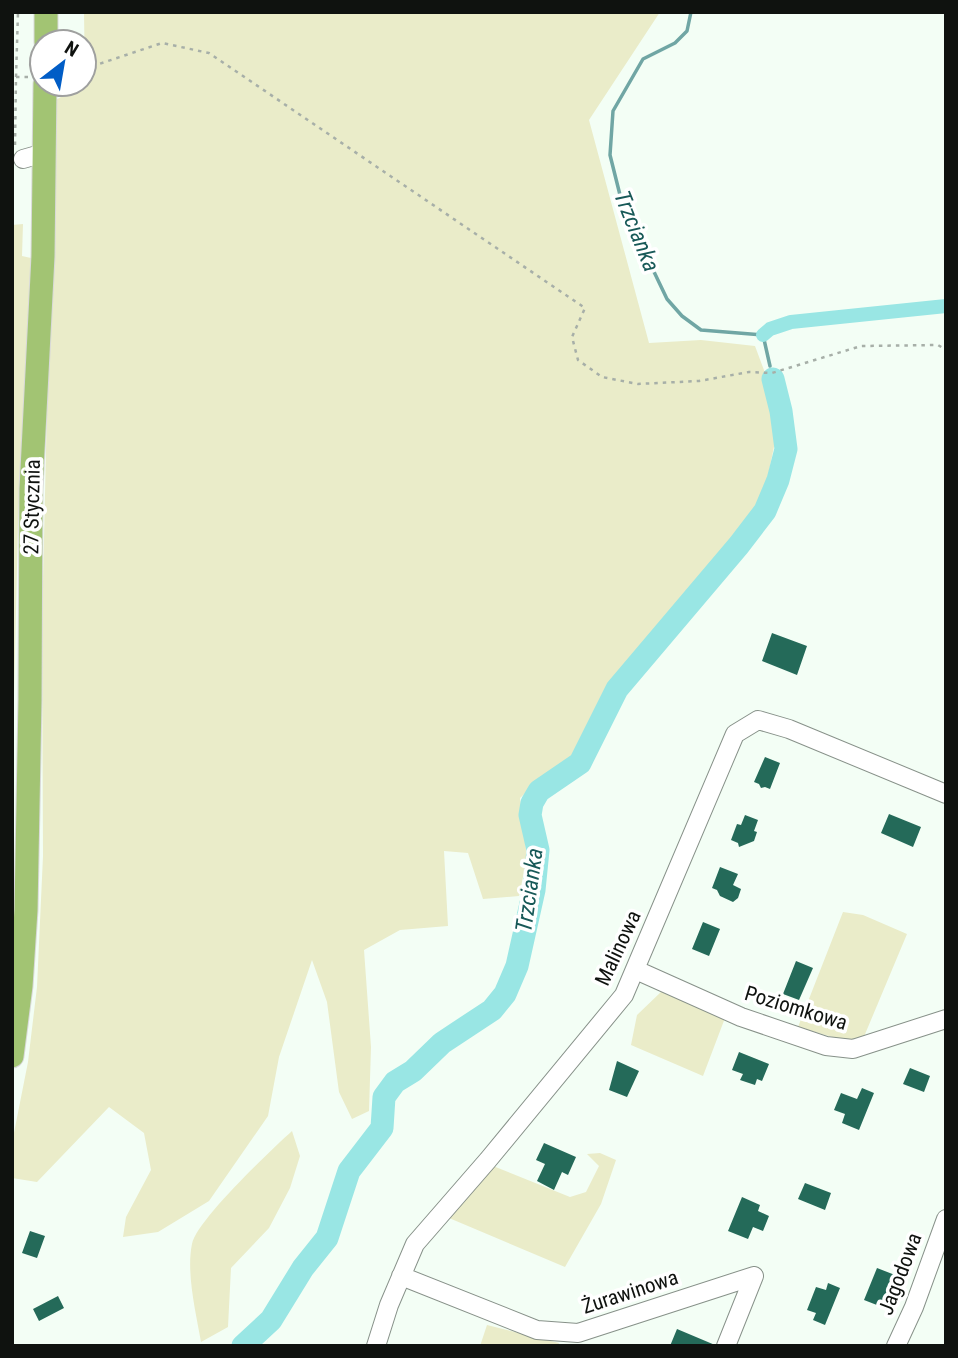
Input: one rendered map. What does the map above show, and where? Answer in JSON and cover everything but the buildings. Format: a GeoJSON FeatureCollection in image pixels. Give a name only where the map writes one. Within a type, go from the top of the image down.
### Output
{"type":"FeatureCollection","features":[{"type":"Feature","properties":{"kind":"main road","name":"27 Stycznia"},"geometry":{"type":"LineString","coordinates":[[12,1056],[21,986],[26,910],[31,489],[43,256],[28,154],[36,98]]}},
{"type":"Feature","properties":{"kind":"street","name":"Malinowa"},"geometry":{"type":"LineString","coordinates":[[376,1346],[415,1244],[624,995],[735,734],[758,720],[789,729],[946,794]]}},
{"type":"Feature","properties":{"kind":"street","name":"Poziomkowa"},"geometry":{"type":"LineString","coordinates":[[636,970],[741,1017],[826,1046],[853,1049],[946,1019]]}},
{"type":"Feature","properties":{"kind":"street","name":"Jagodowa"},"geometry":{"type":"LineString","coordinates":[[896,1346],[914,1307],[946,1219]]}},
{"type":"Feature","properties":{"kind":"street","name":"Żurawinowa"},"geometry":{"type":"LineString","coordinates":[[401,1276],[537,1330],[578,1333],[754,1276],[726,1346]]}},
{"type":"Feature","properties":{"kind":"path"},"geometry":{"type":"LineString","coordinates":[[18,12],[16,77],[28,154]]}},
{"type":"Feature","properties":{"kind":"path"},"geometry":{"type":"LineString","coordinates":[[98,64],[162,43],[209,53],[586,308],[572,337],[578,360],[602,377],[638,384],[699,381],[749,372],[772,373],[861,346],[938,345],[946,350]]}},
{"type":"Feature","properties":{"kind":"path"},"geometry":{"type":"LineString","coordinates":[[16,77],[28,79]]}},
{"type":"Feature","properties":{"kind":"green space"},"geometry":{"type":"Polygon","coordinates":[[[84,12],[660,12],[589,120],[649,343],[701,340],[755,346],[768,381],[776,437],[764,495],[711,567],[605,690],[575,760],[535,784],[520,798],[527,858],[519,896],[483,899],[468,853],[444,851],[448,926],[400,930],[364,950],[371,1047],[369,1111],[352,1119],[339,1092],[327,1002],[312,960],[279,1057],[268,1116],[209,1201],[158,1232],[123,1237],[126,1217],[151,1170],[144,1133],[109,1107],[37,1182],[12,1178],[12,1143],[28,1062],[37,987],[43,856],[42,626],[54,101],[59,98],[98,98],[98,28],[84,28],[84,12]]]}},
{"type":"Feature","properties":{"kind":"green space"},"geometry":{"type":"Polygon","coordinates":[[[23,224],[22,256],[31,258],[18,524],[12,785],[12,225],[23,224]]]}},
{"type":"Feature","properties":{"kind":"green space"},"geometry":{"type":"Polygon","coordinates":[[[843,912],[863,915],[907,934],[863,1039],[853,1043],[798,1027],[843,912]]]}},
{"type":"Feature","properties":{"kind":"green space"},"geometry":{"type":"Polygon","coordinates":[[[662,991],[725,1018],[703,1076],[631,1045],[637,1015],[662,991]]]}},
{"type":"Feature","properties":{"kind":"green space"},"geometry":{"type":"Polygon","coordinates":[[[292,1131],[300,1156],[290,1188],[269,1228],[231,1268],[228,1327],[201,1342],[192,1293],[192,1244],[206,1219],[292,1131]]]}},
{"type":"Feature","properties":{"kind":"green space"},"geometry":{"type":"Polygon","coordinates":[[[600,1153],[616,1160],[601,1204],[565,1267],[449,1218],[493,1166],[570,1197],[586,1192],[599,1166],[587,1154],[600,1153]]]}},
{"type":"Feature","properties":{"kind":"green space"},"geometry":{"type":"Polygon","coordinates":[[[487,1325],[559,1343],[558,1346],[480,1346],[487,1325]]]}},
{"type":"Feature","properties":{"kind":"waterway","name":"Trzcianka"},"geometry":{"type":"LineString","coordinates":[[691,12],[687,31],[675,43],[643,59],[613,111],[610,155],[623,207],[667,299],[682,316],[701,330],[763,335],[770,366]]}},
{"type":"Feature","properties":{"kind":"waterway"},"geometry":{"type":"LineString","coordinates":[[763,335],[770,329],[791,322],[946,306]]}},
{"type":"Feature","properties":{"kind":"waterway","name":"Trzcianka"},"geometry":{"type":"LineString","coordinates":[[243,1346],[271,1320],[303,1268],[327,1238],[349,1171],[382,1128],[384,1097],[395,1082],[413,1071],[442,1043],[492,1010],[505,994],[517,966],[534,890],[538,850],[530,815],[532,803],[539,791],[580,763],[617,689],[765,511],[778,480],[786,449],[773,379]]}}]}
